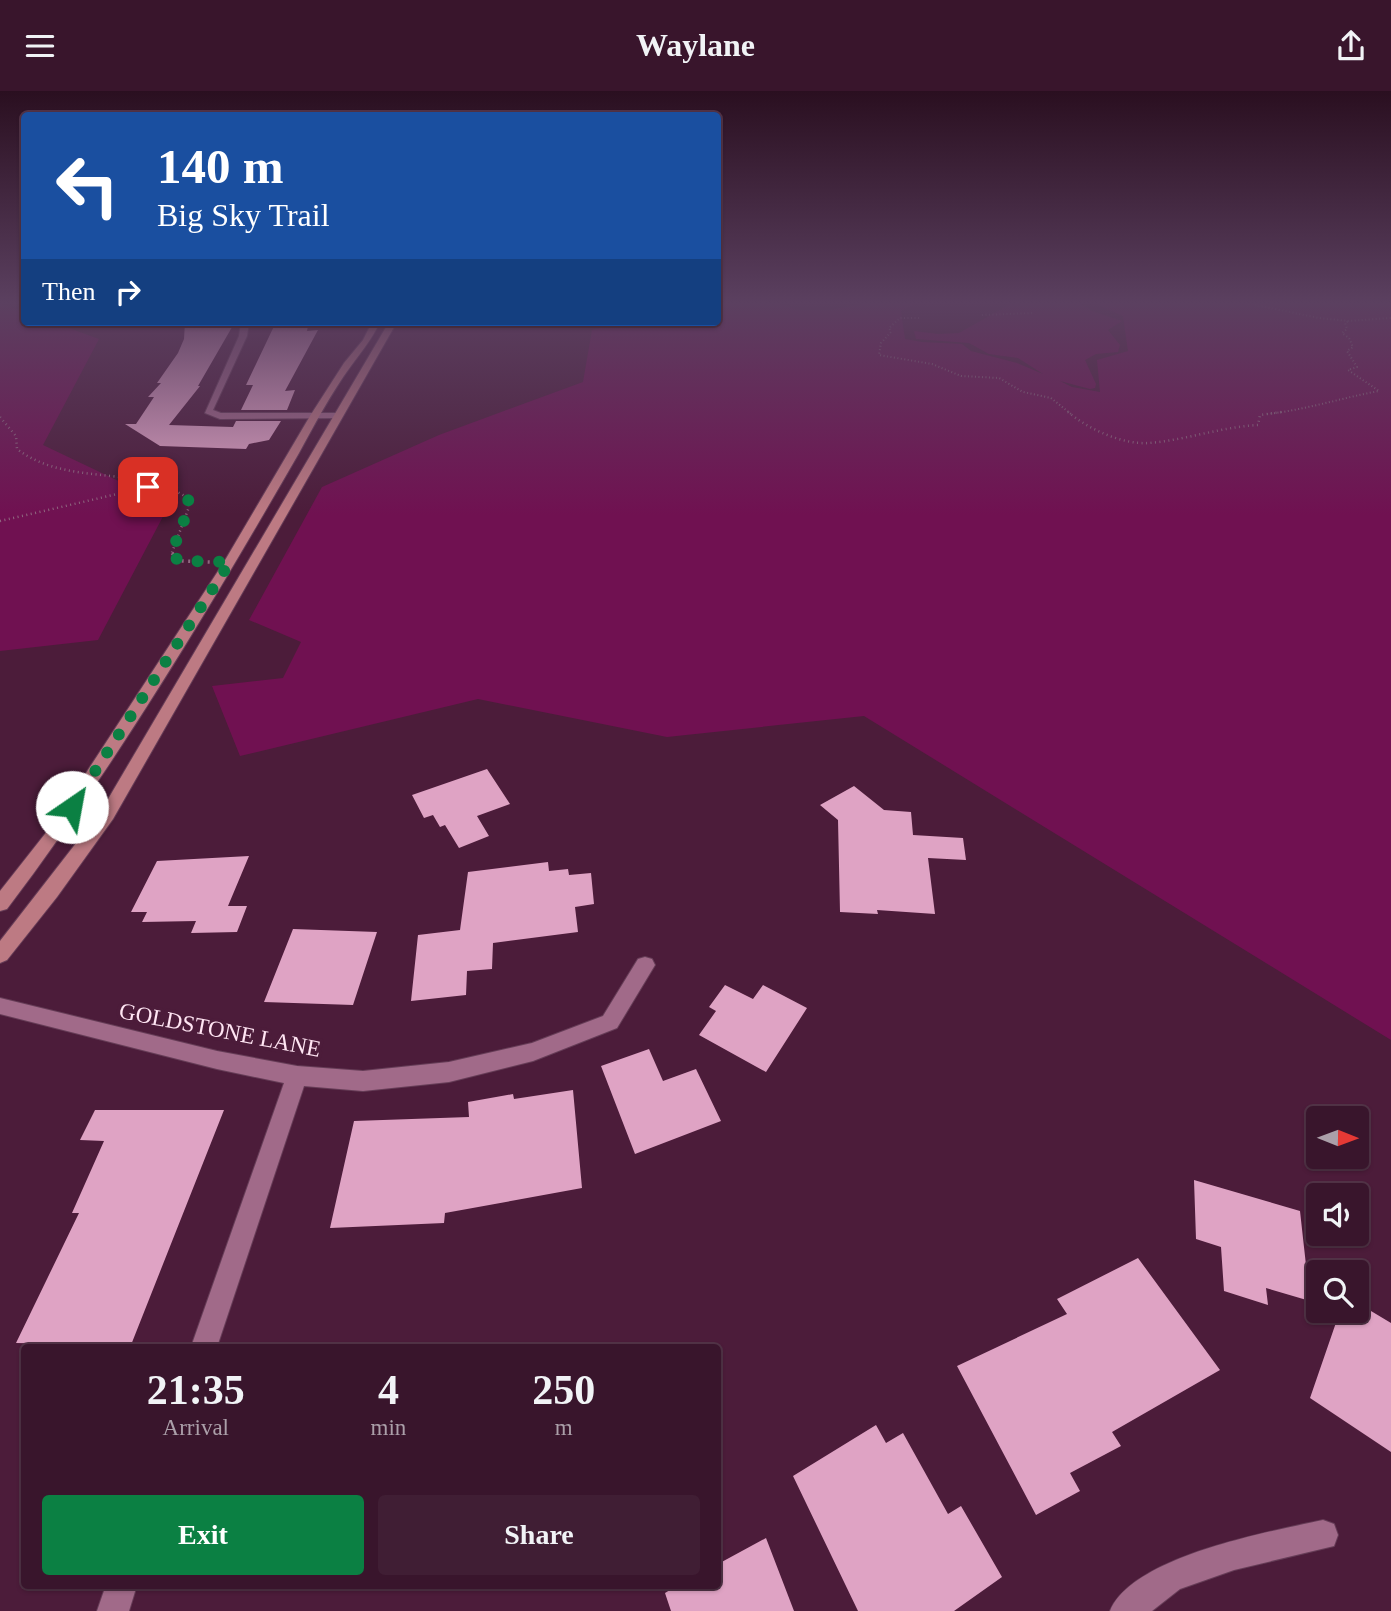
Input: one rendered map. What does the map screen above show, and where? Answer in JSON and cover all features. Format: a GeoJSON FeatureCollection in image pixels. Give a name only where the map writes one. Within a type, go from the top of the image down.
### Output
{"type":"FeatureCollection","features":[{"type":"Feature","properties":{"kind":"street"},"geometry":{"type":"LineString","coordinates":[[226,373],[208,411],[220,417],[338,416]]}},
{"type":"Feature","properties":{"kind":"street"},"geometry":{"type":"LineString","coordinates":[[0,904],[58,829],[230,562],[341,373]]}},
{"type":"Feature","properties":{"kind":"street"},"geometry":{"type":"LineString","coordinates":[[0,955],[51,893],[107,815],[363,373]]}},
{"type":"Feature","properties":{"kind":"street","name":"GOLDSTONE LANE"},"geometry":{"type":"LineString","coordinates":[[0,1006],[125,1039],[298,1076],[376,1080],[450,1072],[533,1052],[610,1022],[645,965]]}},
{"type":"Feature","properties":{"kind":"street"},"geometry":{"type":"LineString","coordinates":[[205,1344],[298,1076]]}},
{"type":"Feature","properties":{"kind":"street"},"geometry":{"type":"LineString","coordinates":[[1126,1611],[1171,1577],[1234,1555],[1323,1535]]}},
{"type":"Feature","properties":{"kind":"street"},"geometry":{"type":"LineString","coordinates":[[113,1611],[121,1589]]}},
{"type":"Feature","properties":{"kind":"path"},"geometry":{"type":"LineString","coordinates":[[954,373],[961,376],[999,378],[1023,392],[1051,398],[1074,417],[1102,432],[1121,440],[1148,443],[1227,426],[1258,425],[1260,415],[1301,410],[1329,400],[1379,391],[1352,373]]}},
{"type":"Feature","properties":{"kind":"path"},"geometry":{"type":"LineString","coordinates":[[0,417],[16,434],[19,442],[17,449],[31,462],[91,474],[165,484],[179,489],[188,498],[189,507],[171,555],[180,561],[230,562]]}},
{"type":"Feature","properties":{"kind":"path"},"geometry":{"type":"LineString","coordinates":[[0,521],[44,513],[100,496],[165,484]]}},
{"type":"Feature","properties":{"kind":"shaded area"},"geometry":{"type":"Polygon","coordinates":[[[0,373],[81,373],[43,445],[169,505],[98,640],[0,651],[0,373]]]}},
{"type":"Feature","properties":{"kind":"shaded area"},"geometry":{"type":"Polygon","coordinates":[[[585,373],[1091,373],[1095,388],[1060,381],[1072,387],[1100,392],[1098,373],[1391,373],[1391,1040],[864,716],[667,737],[478,699],[240,756],[212,686],[283,678],[301,642],[249,620],[322,487],[439,435],[583,382],[585,373]]]}},
{"type":"Feature","properties":{"kind":"building"},"geometry":{"type":"Polygon","coordinates":[[[164,373],[206,373],[200,386],[169,425],[233,427],[236,421],[281,421],[269,440],[249,444],[246,449],[160,446],[125,424],[136,424],[154,397],[148,397],[161,383],[157,383],[164,373]]]}},
{"type":"Feature","properties":{"kind":"building"},"geometry":{"type":"Polygon","coordinates":[[[252,373],[295,373],[285,391],[295,390],[287,410],[241,410],[253,385],[246,385],[252,373]]]}},
{"type":"Feature","properties":{"kind":"building"},"geometry":{"type":"Polygon","coordinates":[[[487,769],[510,804],[477,816],[489,836],[459,848],[445,825],[440,827],[433,815],[424,818],[412,795],[487,769]]]}},
{"type":"Feature","properties":{"kind":"building"},"geometry":{"type":"Polygon","coordinates":[[[854,786],[884,810],[911,812],[913,835],[963,838],[966,860],[928,858],[935,914],[877,910],[878,914],[840,912],[838,820],[820,805],[854,786]]]}},
{"type":"Feature","properties":{"kind":"building"},"geometry":{"type":"Polygon","coordinates":[[[249,856],[228,906],[247,906],[237,932],[191,933],[196,921],[142,922],[147,912],[131,912],[157,861],[249,856]]]}},
{"type":"Feature","properties":{"kind":"building"},"geometry":{"type":"Polygon","coordinates":[[[548,862],[549,871],[568,869],[569,875],[591,873],[594,904],[575,907],[578,932],[493,943],[492,969],[467,971],[466,995],[411,1001],[418,935],[460,930],[468,872],[548,862]]]}},
{"type":"Feature","properties":{"kind":"building"},"geometry":{"type":"Polygon","coordinates":[[[293,929],[377,932],[353,1005],[264,1002],[293,929]]]}},
{"type":"Feature","properties":{"kind":"building"},"geometry":{"type":"Polygon","coordinates":[[[725,985],[753,999],[763,985],[807,1008],[766,1072],[699,1035],[716,1011],[709,1007],[725,985]]]}},
{"type":"Feature","properties":{"kind":"building"},"geometry":{"type":"Polygon","coordinates":[[[649,1049],[663,1081],[696,1069],[721,1121],[635,1154],[601,1066],[649,1049]]]}},
{"type":"Feature","properties":{"kind":"building"},"geometry":{"type":"Polygon","coordinates":[[[573,1090],[582,1188],[445,1213],[444,1223],[330,1228],[354,1121],[469,1117],[468,1102],[513,1094],[514,1099],[573,1090]]]}},
{"type":"Feature","properties":{"kind":"building"},"geometry":{"type":"Polygon","coordinates":[[[95,1110],[224,1110],[131,1344],[16,1343],[79,1213],[72,1213],[104,1141],[80,1140],[95,1110]]]}},
{"type":"Feature","properties":{"kind":"building"},"geometry":{"type":"Polygon","coordinates":[[[1194,1180],[1300,1211],[1306,1265],[1306,1300],[1266,1288],[1268,1305],[1224,1291],[1221,1247],[1196,1239],[1194,1180]]]}},
{"type":"Feature","properties":{"kind":"building"},"geometry":{"type":"Polygon","coordinates":[[[1138,1258],[1220,1370],[1112,1432],[1121,1446],[1070,1473],[1080,1491],[1036,1515],[957,1366],[1067,1314],[1057,1299],[1138,1258]]]}},
{"type":"Feature","properties":{"kind":"building"},"geometry":{"type":"Polygon","coordinates":[[[1369,1310],[1391,1323],[1391,1452],[1310,1398],[1336,1323],[1369,1323],[1369,1310]]]}},
{"type":"Feature","properties":{"kind":"building"},"geometry":{"type":"Polygon","coordinates":[[[876,1425],[886,1443],[903,1433],[948,1514],[961,1506],[1002,1577],[954,1611],[858,1611],[793,1476],[876,1425]]]}},
{"type":"Feature","properties":{"kind":"building"},"geometry":{"type":"Polygon","coordinates":[[[766,1538],[794,1611],[671,1611],[665,1593],[672,1589],[721,1589],[721,1562],[766,1538]]]}},
{"type":"Feature","properties":{"kind":"route"},"geometry":{"type":"LineString","coordinates":[[72,807],[230,562],[180,561],[171,555],[189,507],[188,498],[179,489],[165,484],[148,487]]}}]}
